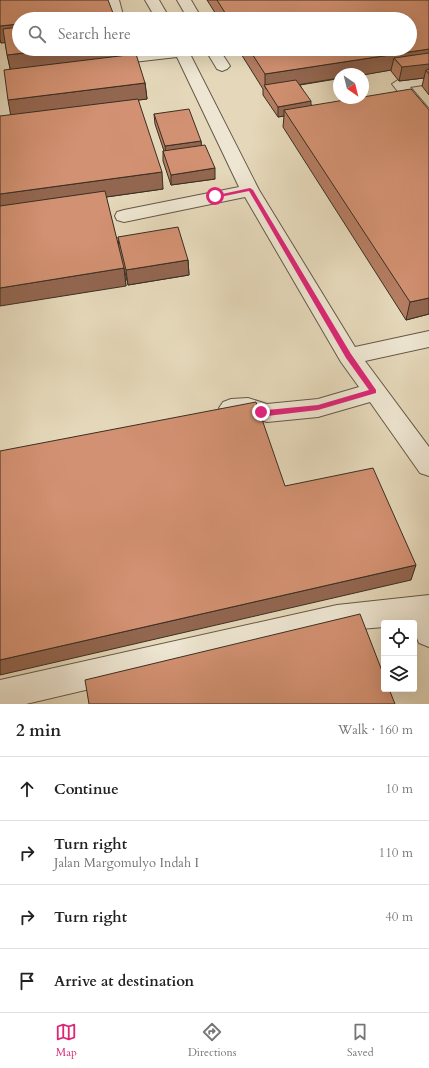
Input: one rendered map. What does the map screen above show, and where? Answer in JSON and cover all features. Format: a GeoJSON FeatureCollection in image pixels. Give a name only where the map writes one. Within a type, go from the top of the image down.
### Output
{"type":"FeatureCollection","features":[{"type":"Feature","properties":{"kind":"lane"},"geometry":{"type":"LineString","coordinates":[[112,0],[116,12]]}},
{"type":"Feature","properties":{"kind":"lane"},"geometry":{"type":"LineString","coordinates":[[152,0],[159,12]]}},
{"type":"Feature","properties":{"kind":"lane"},"geometry":{"type":"LineString","coordinates":[[184,0],[191,12]]}},
{"type":"Feature","properties":{"kind":"lane"},"geometry":{"type":"LineString","coordinates":[[92,63],[140,56]]}},
{"type":"Feature","properties":{"kind":"lane"},"geometry":{"type":"LineString","coordinates":[[184,56],[250,190],[349,356],[429,466]]}},
{"type":"Feature","properties":{"kind":"lane"},"geometry":{"type":"LineString","coordinates":[[216,56],[222,66]]}},
{"type":"Feature","properties":{"kind":"lane"},"geometry":{"type":"LineString","coordinates":[[429,79],[400,84],[429,120]]}},
{"type":"Feature","properties":{"kind":"lane"},"geometry":{"type":"LineString","coordinates":[[124,216],[250,190]]}},
{"type":"Feature","properties":{"kind":"lane"},"geometry":{"type":"LineString","coordinates":[[349,356],[429,339]]}},
{"type":"Feature","properties":{"kind":"lane"},"geometry":{"type":"LineString","coordinates":[[207,412],[238,406],[248,407],[267,413],[318,408],[374,392]]}},
{"type":"Feature","properties":{"kind":"lane"},"geometry":{"type":"LineString","coordinates":[[0,695],[337,618],[426,617]]}},
{"type":"Feature","properties":{"kind":"building"},"geometry":{"type":"Polygon","coordinates":[[[0,0],[108,0],[113,12],[12,12],[12,25],[0,26],[0,0]]]}},
{"type":"Feature","properties":{"kind":"building"},"geometry":{"type":"Polygon","coordinates":[[[217,0],[429,0],[429,49],[417,51],[417,12],[225,12],[217,0]]]}},
{"type":"Feature","properties":{"kind":"building"},"geometry":{"type":"Polygon","coordinates":[[[12,28],[12,54],[7,55],[3,29],[12,28]]]}},
{"type":"Feature","properties":{"kind":"building"},"geometry":{"type":"Polygon","coordinates":[[[429,53],[429,64],[402,67],[394,58],[417,56],[417,55],[429,53]]]}},
{"type":"Feature","properties":{"kind":"building"},"geometry":{"type":"Polygon","coordinates":[[[120,56],[137,56],[145,83],[8,100],[4,70],[120,56]]]}},
{"type":"Feature","properties":{"kind":"building"},"geometry":{"type":"Polygon","coordinates":[[[253,56],[383,56],[265,74],[253,56]]]}},
{"type":"Feature","properties":{"kind":"building"},"geometry":{"type":"Polygon","coordinates":[[[296,80],[311,101],[278,107],[264,85],[296,80]]]}},
{"type":"Feature","properties":{"kind":"building"},"geometry":{"type":"Polygon","coordinates":[[[411,89],[429,110],[429,298],[410,302],[284,110],[333,102],[333,104],[369,104],[369,96],[411,89]]]}},
{"type":"Feature","properties":{"kind":"building"},"geometry":{"type":"Polygon","coordinates":[[[138,99],[162,172],[0,194],[0,116],[138,99]]]}},
{"type":"Feature","properties":{"kind":"building"},"geometry":{"type":"Polygon","coordinates":[[[189,109],[201,141],[165,146],[154,114],[189,109]]]}},
{"type":"Feature","properties":{"kind":"building"},"geometry":{"type":"Polygon","coordinates":[[[205,145],[215,168],[171,175],[163,151],[205,145]]]}},
{"type":"Feature","properties":{"kind":"building"},"geometry":{"type":"Polygon","coordinates":[[[105,191],[124,268],[0,288],[0,206],[105,191]]]}},
{"type":"Feature","properties":{"kind":"building"},"geometry":{"type":"Polygon","coordinates":[[[178,227],[188,260],[126,270],[118,237],[178,227]]]}},
{"type":"Feature","properties":{"kind":"building"},"geometry":{"type":"Polygon","coordinates":[[[256,402],[285,486],[373,468],[416,565],[0,660],[0,451],[256,402]]]}},
{"type":"Feature","properties":{"kind":"building"},"geometry":{"type":"Polygon","coordinates":[[[360,614],[381,668],[381,692],[390,692],[395,704],[89,704],[85,680],[360,614]]]}},
{"type":"Feature","properties":{"kind":"route"},"geometry":{"type":"LineString","coordinates":[[215,196],[250,190],[349,356],[374,392],[318,408],[267,413],[261,412]]}}]}
